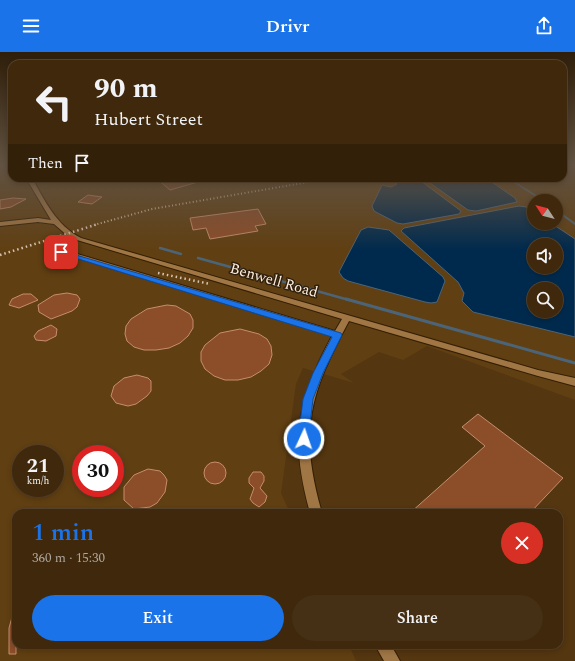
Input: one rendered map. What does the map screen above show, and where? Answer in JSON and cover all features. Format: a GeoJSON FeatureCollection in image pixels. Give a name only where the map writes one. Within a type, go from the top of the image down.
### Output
{"type":"FeatureCollection","features":[{"type":"Feature","properties":{"kind":"street","name":"Benwell Road"},"geometry":{"type":"LineString","coordinates":[[38,193],[56,222],[66,233],[73,237],[538,374],[575,388]]}},
{"type":"Feature","properties":{"kind":"street"},"geometry":{"type":"LineString","coordinates":[[0,224],[38,220],[56,222]]}},
{"type":"Feature","properties":{"kind":"street"},"geometry":{"type":"LineString","coordinates":[[73,237],[61,245],[60,251],[338,335]]}},
{"type":"Feature","properties":{"kind":"street"},"geometry":{"type":"LineString","coordinates":[[315,509],[305,461],[305,420],[313,385],[347,317]]}},
{"type":"Feature","properties":{"kind":"street","name":"Benwell Road"},"geometry":{"type":"LineString","coordinates":[[538,374],[575,382]]}},
{"type":"Feature","properties":{"kind":"street"},"geometry":{"type":"LineString","coordinates":[[385,649],[392,661]]}},
{"type":"Feature","properties":{"kind":"shaded area"},"geometry":{"type":"Polygon","coordinates":[[[0,193],[575,193],[575,400],[427,346],[403,360],[379,352],[341,374],[354,383],[303,368],[296,384],[281,493],[288,509],[12,509],[12,649],[351,649],[356,661],[0,661],[0,193]]]}},
{"type":"Feature","properties":{"kind":"water"},"geometry":{"type":"Polygon","coordinates":[[[378,193],[438,193],[461,211],[459,214],[403,224],[397,223],[374,211],[372,206],[378,193]]]}},
{"type":"Feature","properties":{"kind":"water"},"geometry":{"type":"Polygon","coordinates":[[[445,193],[508,193],[515,198],[517,202],[476,211],[468,210],[445,193]]]}},
{"type":"Feature","properties":{"kind":"water"},"geometry":{"type":"Polygon","coordinates":[[[519,206],[526,207],[527,230],[562,230],[575,239],[575,337],[473,312],[462,301],[464,293],[458,282],[401,231],[404,228],[519,206]]]}},
{"type":"Feature","properties":{"kind":"water"},"geometry":{"type":"Polygon","coordinates":[[[368,227],[389,230],[443,277],[445,281],[437,302],[425,302],[348,281],[343,278],[339,272],[361,230],[368,227]]]}},
{"type":"Feature","properties":{"kind":"building"},"geometry":{"type":"Polygon","coordinates":[[[88,195],[102,197],[92,204],[78,202],[88,195]]]}},
{"type":"Feature","properties":{"kind":"building"},"geometry":{"type":"Polygon","coordinates":[[[13,198],[26,199],[11,207],[0,209],[0,200],[13,198]]]}},
{"type":"Feature","properties":{"kind":"building"},"geometry":{"type":"Polygon","coordinates":[[[258,209],[266,224],[255,226],[258,231],[210,239],[206,228],[193,230],[190,218],[258,209]]]}},
{"type":"Feature","properties":{"kind":"building"},"geometry":{"type":"Polygon","coordinates":[[[67,293],[77,295],[80,299],[77,307],[72,311],[51,319],[39,312],[38,305],[54,295],[67,293]]]}},
{"type":"Feature","properties":{"kind":"building"},"geometry":{"type":"Polygon","coordinates":[[[23,294],[31,294],[38,300],[19,308],[9,305],[12,299],[23,294]]]}},
{"type":"Feature","properties":{"kind":"building"},"geometry":{"type":"Polygon","coordinates":[[[167,305],[176,306],[190,314],[193,320],[193,328],[188,336],[180,343],[169,348],[156,350],[144,350],[134,347],[127,341],[125,334],[126,326],[131,319],[147,309],[167,305]]]}},
{"type":"Feature","properties":{"kind":"building"},"geometry":{"type":"Polygon","coordinates":[[[51,325],[57,329],[56,336],[46,341],[36,340],[34,336],[38,331],[51,325]]]}},
{"type":"Feature","properties":{"kind":"building"},"geometry":{"type":"Polygon","coordinates":[[[240,329],[259,334],[267,339],[271,346],[272,355],[269,364],[251,377],[238,380],[225,380],[214,376],[205,369],[201,361],[201,352],[205,345],[220,333],[240,329]]]}},
{"type":"Feature","properties":{"kind":"building"},"geometry":{"type":"Polygon","coordinates":[[[137,375],[148,378],[151,381],[151,391],[136,404],[128,406],[116,403],[111,396],[114,386],[124,378],[137,375]]]}},
{"type":"Feature","properties":{"kind":"building"},"geometry":{"type":"Polygon","coordinates":[[[478,414],[563,478],[534,509],[414,509],[485,446],[462,427],[478,414]]]}},
{"type":"Feature","properties":{"kind":"building"},"geometry":{"type":"Polygon","coordinates":[[[215,462],[223,465],[226,473],[223,481],[215,484],[207,481],[204,473],[207,465],[215,462]]]}},
{"type":"Feature","properties":{"kind":"building"},"geometry":{"type":"Polygon","coordinates":[[[148,469],[160,471],[164,475],[167,480],[165,492],[157,503],[150,507],[134,509],[124,500],[124,487],[134,475],[148,469]]]}},
{"type":"Feature","properties":{"kind":"building"},"geometry":{"type":"Polygon","coordinates":[[[253,472],[261,472],[264,476],[264,481],[260,488],[267,496],[265,502],[259,507],[250,499],[254,488],[249,483],[249,478],[253,472]]]}},
{"type":"Feature","properties":{"kind":"building"},"geometry":{"type":"Polygon","coordinates":[[[12,617],[12,649],[16,649],[16,654],[9,654],[9,628],[12,617]]]}},
{"type":"Feature","properties":{"kind":"waterway"},"geometry":{"type":"LineString","coordinates":[[563,215],[575,224]]}},
{"type":"Feature","properties":{"kind":"waterway"},"geometry":{"type":"LineString","coordinates":[[160,248],[181,254]]}},
{"type":"Feature","properties":{"kind":"waterway"},"geometry":{"type":"LineString","coordinates":[[198,258],[349,300]]}},
{"type":"Feature","properties":{"kind":"waterway"},"geometry":{"type":"LineString","coordinates":[[346,299],[575,363]]}},
{"type":"Feature","properties":{"kind":"railway"},"geometry":{"type":"LineString","coordinates":[[94,225],[152,209],[242,193]]}},
{"type":"Feature","properties":{"kind":"railway"},"geometry":{"type":"LineString","coordinates":[[0,255],[98,224]]}},
{"type":"Feature","properties":{"kind":"railway"},"geometry":{"type":"LineString","coordinates":[[158,273],[210,284]]}},
{"type":"Feature","properties":{"kind":"route"},"geometry":{"type":"LineString","coordinates":[[61,252],[338,335],[318,373],[308,399],[304,439]]}}]}
